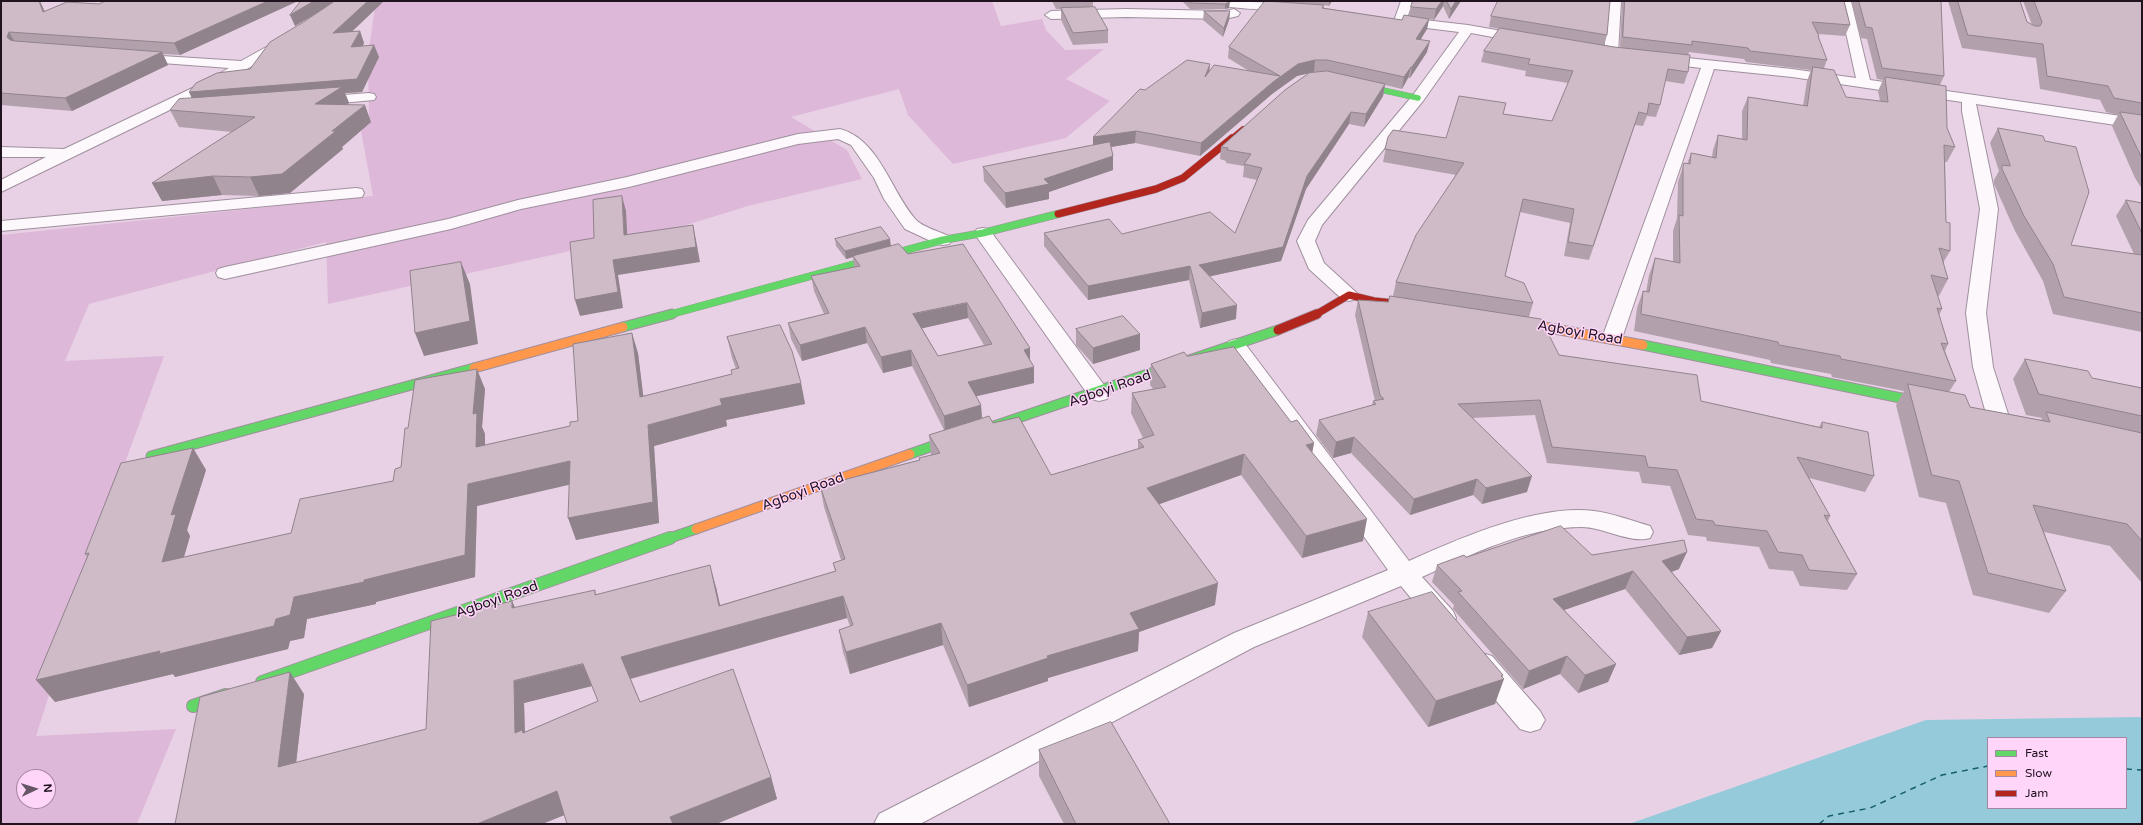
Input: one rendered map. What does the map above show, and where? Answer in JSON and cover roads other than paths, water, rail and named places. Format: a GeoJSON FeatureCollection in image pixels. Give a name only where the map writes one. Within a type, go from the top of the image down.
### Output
{"type":"FeatureCollection","features":[{"type":"Feature","properties":{"kind":"street"},"geometry":{"type":"LineString","coordinates":[[1216,1],[1244,5],[1302,8]]}},
{"type":"Feature","properties":{"kind":"street"},"geometry":{"type":"LineString","coordinates":[[1400,21],[1407,1]]}},
{"type":"Feature","properties":{"kind":"street"},"geometry":{"type":"LineString","coordinates":[[1611,53],[1615,18],[1615,1]]}},
{"type":"Feature","properties":{"kind":"street"},"geometry":{"type":"LineString","coordinates":[[1845,1],[1864,84]]}},
{"type":"Feature","properties":{"kind":"street"},"geometry":{"type":"LineString","coordinates":[[1051,15],[1126,13],[1226,16],[1234,14],[1244,5]]}},
{"type":"Feature","properties":{"kind":"street"},"geometry":{"type":"LineString","coordinates":[[1386,19],[1468,29],[1535,41]]}},
{"type":"Feature","properties":{"kind":"street"},"geometry":{"type":"LineString","coordinates":[[1413,305],[1374,301],[1349,295],[1316,265],[1306,241],[1314,224],[1418,98],[1468,29]]}},
{"type":"Feature","properties":{"kind":"street"},"geometry":{"type":"LineString","coordinates":[[1,187],[144,115],[210,85],[295,35]]}},
{"type":"Feature","properties":{"kind":"street"},"geometry":{"type":"LineString","coordinates":[[1596,51],[1626,55]]}},
{"type":"Feature","properties":{"kind":"street"},"geometry":{"type":"LineString","coordinates":[[125,56],[244,65]]}},
{"type":"Feature","properties":{"kind":"street"},"geometry":{"type":"LineString","coordinates":[[1649,58],[1792,73],[2142,124]]}},
{"type":"Feature","properties":{"kind":"street"},"geometry":{"type":"LineString","coordinates":[[1612,338],[1709,65]]}},
{"type":"Feature","properties":{"kind":"street"},"geometry":{"type":"LineString","coordinates":[[1342,82],[1418,98]]}},
{"type":"Feature","properties":{"kind":"street"},"geometry":{"type":"LineString","coordinates":[[307,102],[369,97]]}},
{"type":"Feature","properties":{"kind":"street"},"geometry":{"type":"LineString","coordinates":[[1969,99],[1969,111],[1989,209],[1976,313],[1983,367],[1998,417]]}},
{"type":"Feature","properties":{"kind":"street"},"geometry":{"type":"LineString","coordinates":[[144,115],[191,111]]}},
{"type":"Feature","properties":{"kind":"street"},"geometry":{"type":"LineString","coordinates":[[151,456],[943,240],[983,233],[1156,188],[1183,178],[1217,152],[1251,122]]}},
{"type":"Feature","properties":{"kind":"street"},"geometry":{"type":"LineString","coordinates":[[225,273],[451,224],[518,205],[629,182],[737,152],[798,139],[840,134],[856,142],[882,178],[892,199],[911,225],[943,240]]}},
{"type":"Feature","properties":{"kind":"street"},"geometry":{"type":"LineString","coordinates":[[1,152],[65,154]]}},
{"type":"Feature","properties":{"kind":"street"},"geometry":{"type":"LineString","coordinates":[[1,226],[356,193]]}},
{"type":"Feature","properties":{"kind":"street"},"geometry":{"type":"LineString","coordinates":[[983,233],[1099,394]]}},
{"type":"Feature","properties":{"kind":"street","name":"Agboyi Road"},"geometry":{"type":"LineString","coordinates":[[984,429],[1099,394],[1236,345],[1329,309],[1349,295]]}},
{"type":"Feature","properties":{"kind":"street","name":"Agboyi Road"},"geometry":{"type":"LineString","coordinates":[[1503,320],[1612,338],[1806,380],[1937,405]]}},
{"type":"Feature","properties":{"kind":"street"},"geometry":{"type":"LineString","coordinates":[[1236,345],[1405,574],[1530,720]]}},
{"type":"Feature","properties":{"kind":"street","name":"Agboyi Road"},"geometry":{"type":"LineString","coordinates":[[254,685],[969,434]]}},
{"type":"Feature","properties":{"kind":"street"},"geometry":{"type":"LineString","coordinates":[[890,824],[1244,640],[1405,574],[1455,551],[1523,527],[1560,519],[1594,519],[1641,532]]}},
{"type":"Feature","properties":{"kind":"street"},"geometry":{"type":"LineString","coordinates":[[194,706],[239,690]]}},
{"type":"Feature","properties":{"kind":"water"},"geometry":{"type":"Polygon","coordinates":[[[2142,717],[2142,824],[1629,824],[1926,720],[2142,717]]]}}]}
